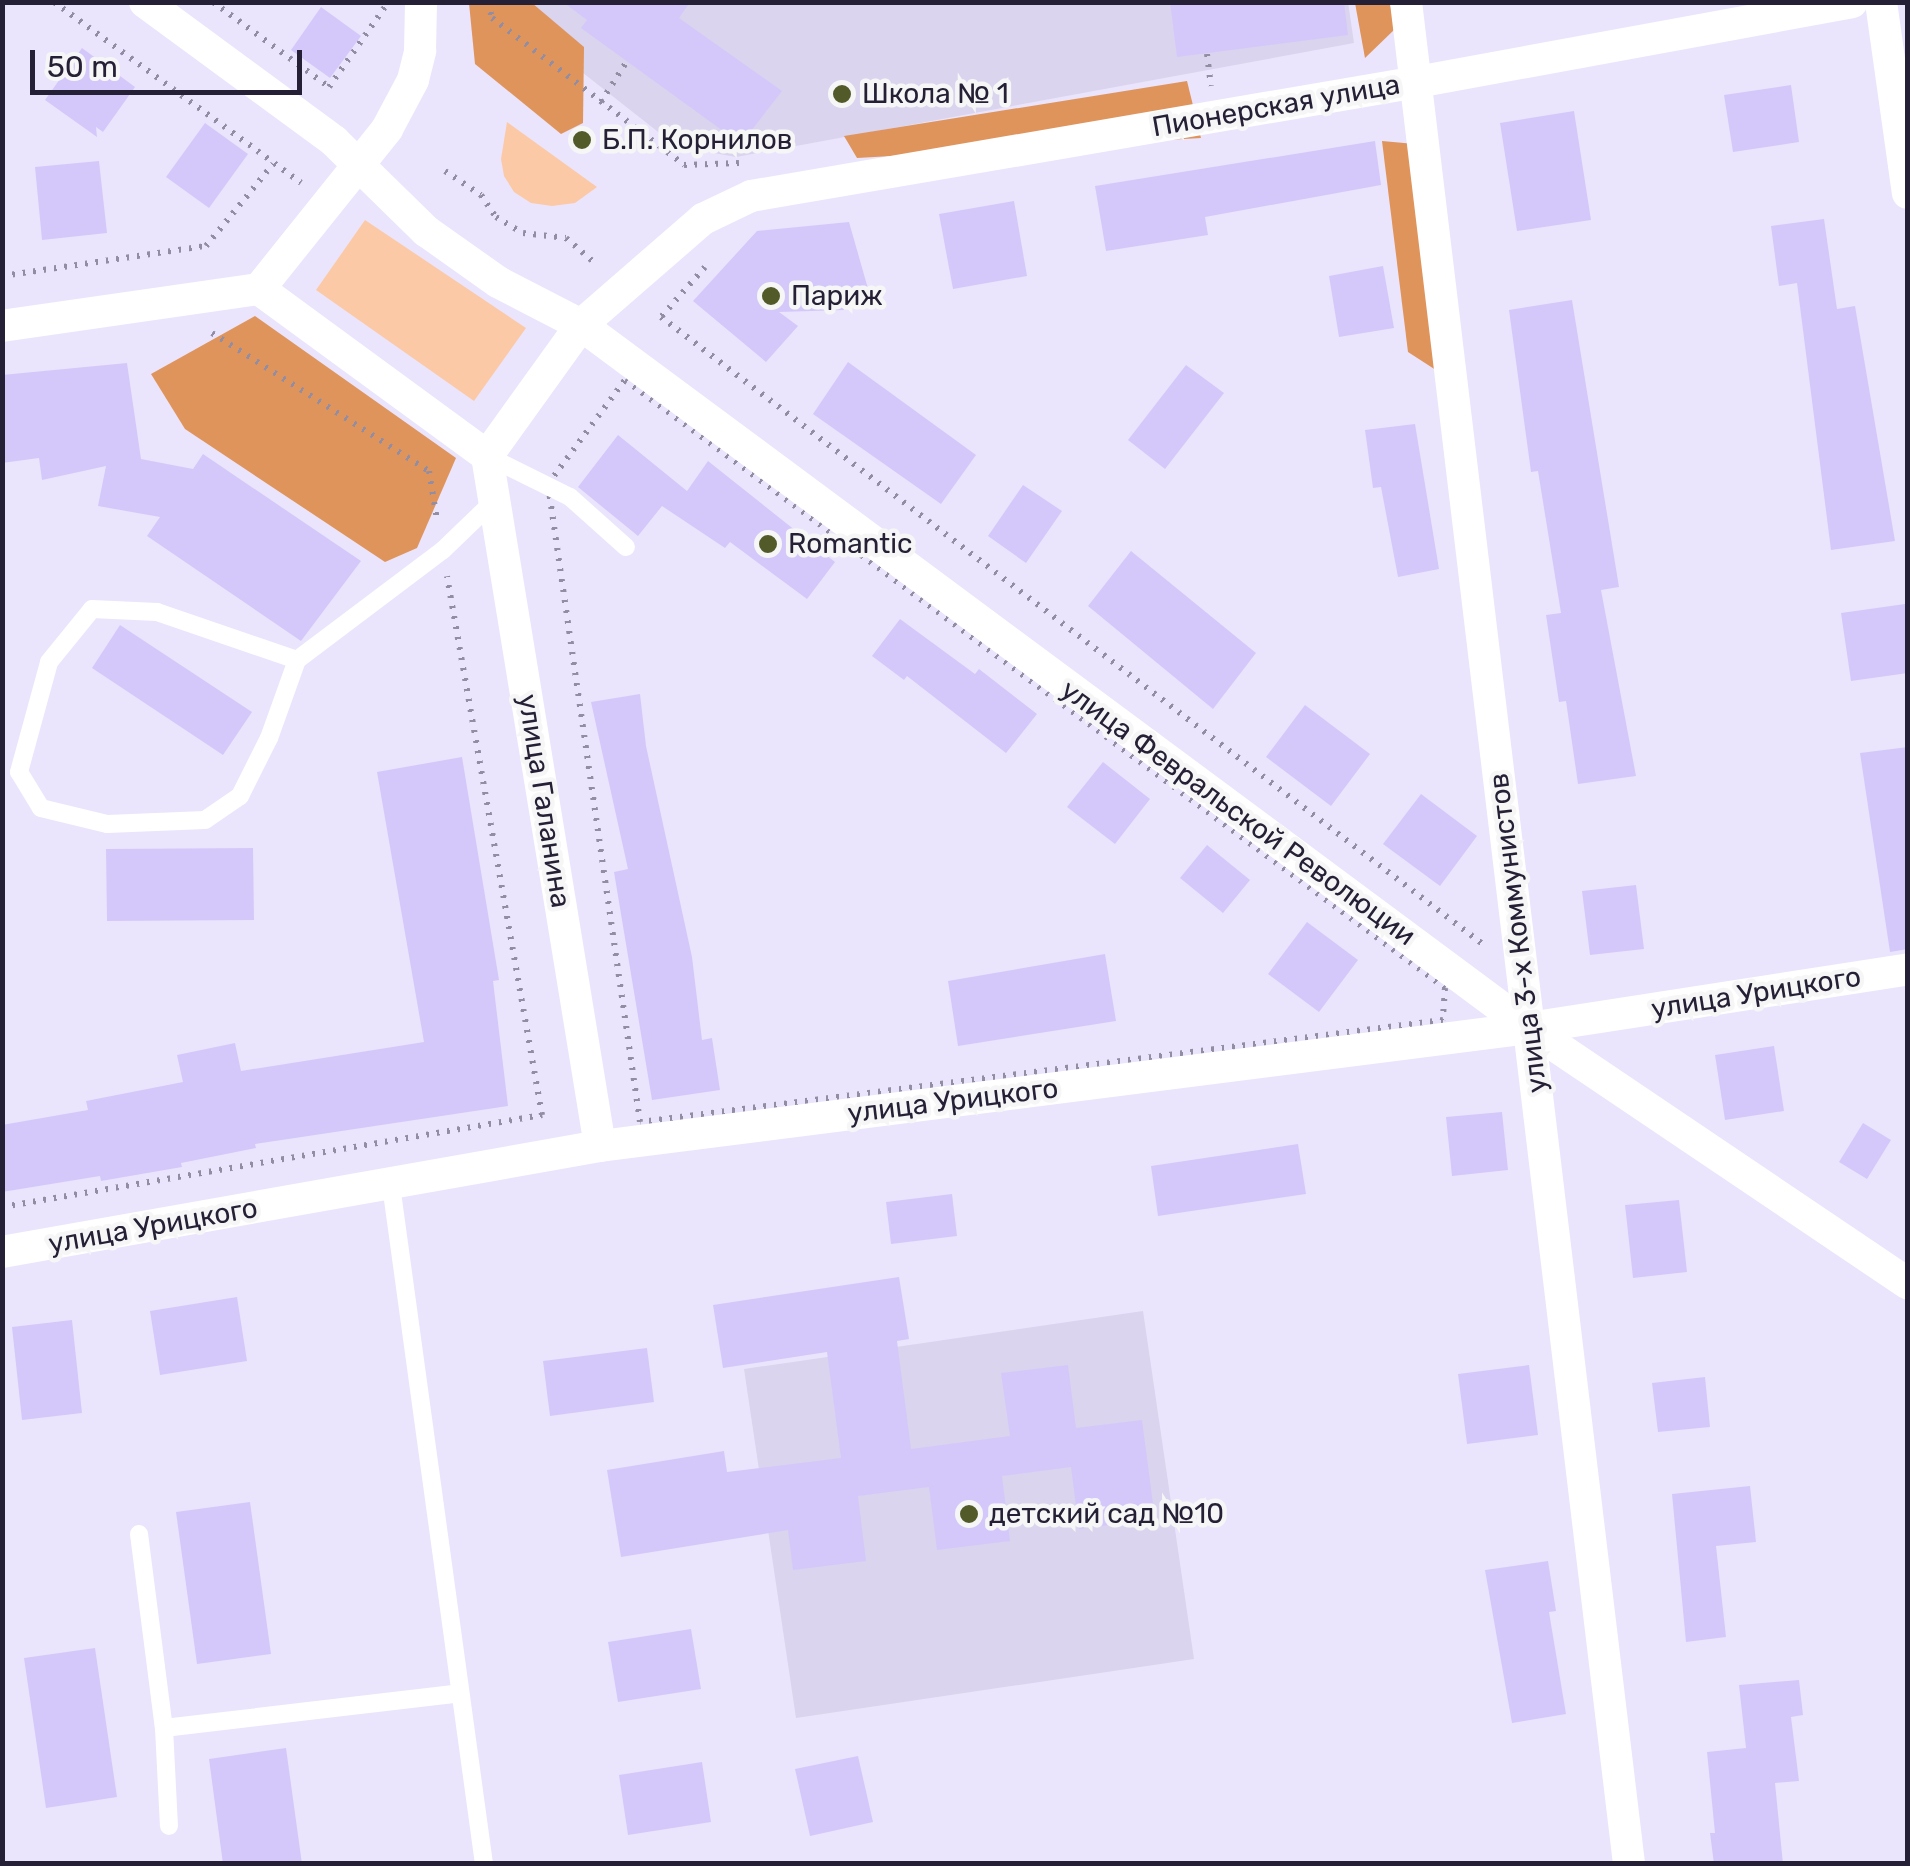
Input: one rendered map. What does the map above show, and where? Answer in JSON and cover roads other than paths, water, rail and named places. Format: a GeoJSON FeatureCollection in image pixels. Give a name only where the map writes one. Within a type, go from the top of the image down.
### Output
{"type":"FeatureCollection","features":[{"type":"Feature","properties":{"kind":"street","name":"улица Февральской Революции"},"geometry":{"type":"LineString","coordinates":[[144,2],[362,165],[426,231],[498,282],[581,325],[1529,1028],[1908,1284]]}},
{"type":"Feature","properties":{"kind":"street"},"geometry":{"type":"LineString","coordinates":[[2,326],[260,289],[362,165],[413,80],[420,51],[421,2]]}},
{"type":"Feature","properties":{"kind":"street","name":"улица 3-х Коммунистов"},"geometry":{"type":"LineString","coordinates":[[1406,2],[1629,1864]]}},
{"type":"Feature","properties":{"kind":"street","name":"Пионерская улица"},"geometry":{"type":"LineString","coordinates":[[487,456],[581,325],[703,219],[758,194],[1417,82],[1852,2]]}},
{"type":"Feature","properties":{"kind":"street"},"geometry":{"type":"LineString","coordinates":[[1881,2],[1908,193]]}},
{"type":"Feature","properties":{"kind":"street"},"geometry":{"type":"LineString","coordinates":[[260,289],[487,456]]}},
{"type":"Feature","properties":{"kind":"street","name":"улица Галанина"},"geometry":{"type":"LineString","coordinates":[[487,456],[600,1146]]}},
{"type":"Feature","properties":{"kind":"street","name":"улица Урицкого"},"geometry":{"type":"LineString","coordinates":[[2,1252],[600,1146],[1529,1028],[1908,969]]}},
{"type":"Feature","properties":{"kind":"lane"},"geometry":{"type":"LineString","coordinates":[[487,456],[548,484],[626,547]]}},
{"type":"Feature","properties":{"kind":"lane"},"geometry":{"type":"LineString","coordinates":[[297,660],[156,612],[92,609],[49,662],[20,772],[41,808],[108,824],[205,820],[240,796],[269,738],[297,660],[443,550],[494,501]]}},
{"type":"Feature","properties":{"kind":"lane"},"geometry":{"type":"LineString","coordinates":[[391,1185],[484,1864]]}},
{"type":"Feature","properties":{"kind":"lane"},"geometry":{"type":"LineString","coordinates":[[138,1534],[164,1728],[169,1826]]}},
{"type":"Feature","properties":{"kind":"lane"},"geometry":{"type":"LineString","coordinates":[[164,1728],[460,1694]]}},
{"type":"Feature","properties":{"kind":"place","name":"Школа № 1"},"geometry":{"type":"Point","coordinates":[842,94]}},
{"type":"Feature","properties":{"kind":"place","name":"Б.П. Корнилов"},"geometry":{"type":"Point","coordinates":[582,140]}},
{"type":"Feature","properties":{"kind":"place","name":"Париж"},"geometry":{"type":"Point","coordinates":[771,296]}},
{"type":"Feature","properties":{"kind":"place","name":"Romantic"},"geometry":{"type":"Point","coordinates":[768,544]}},
{"type":"Feature","properties":{"kind":"place","name":"детский сад №10"},"geometry":{"type":"Point","coordinates":[969,1514]}}]}
